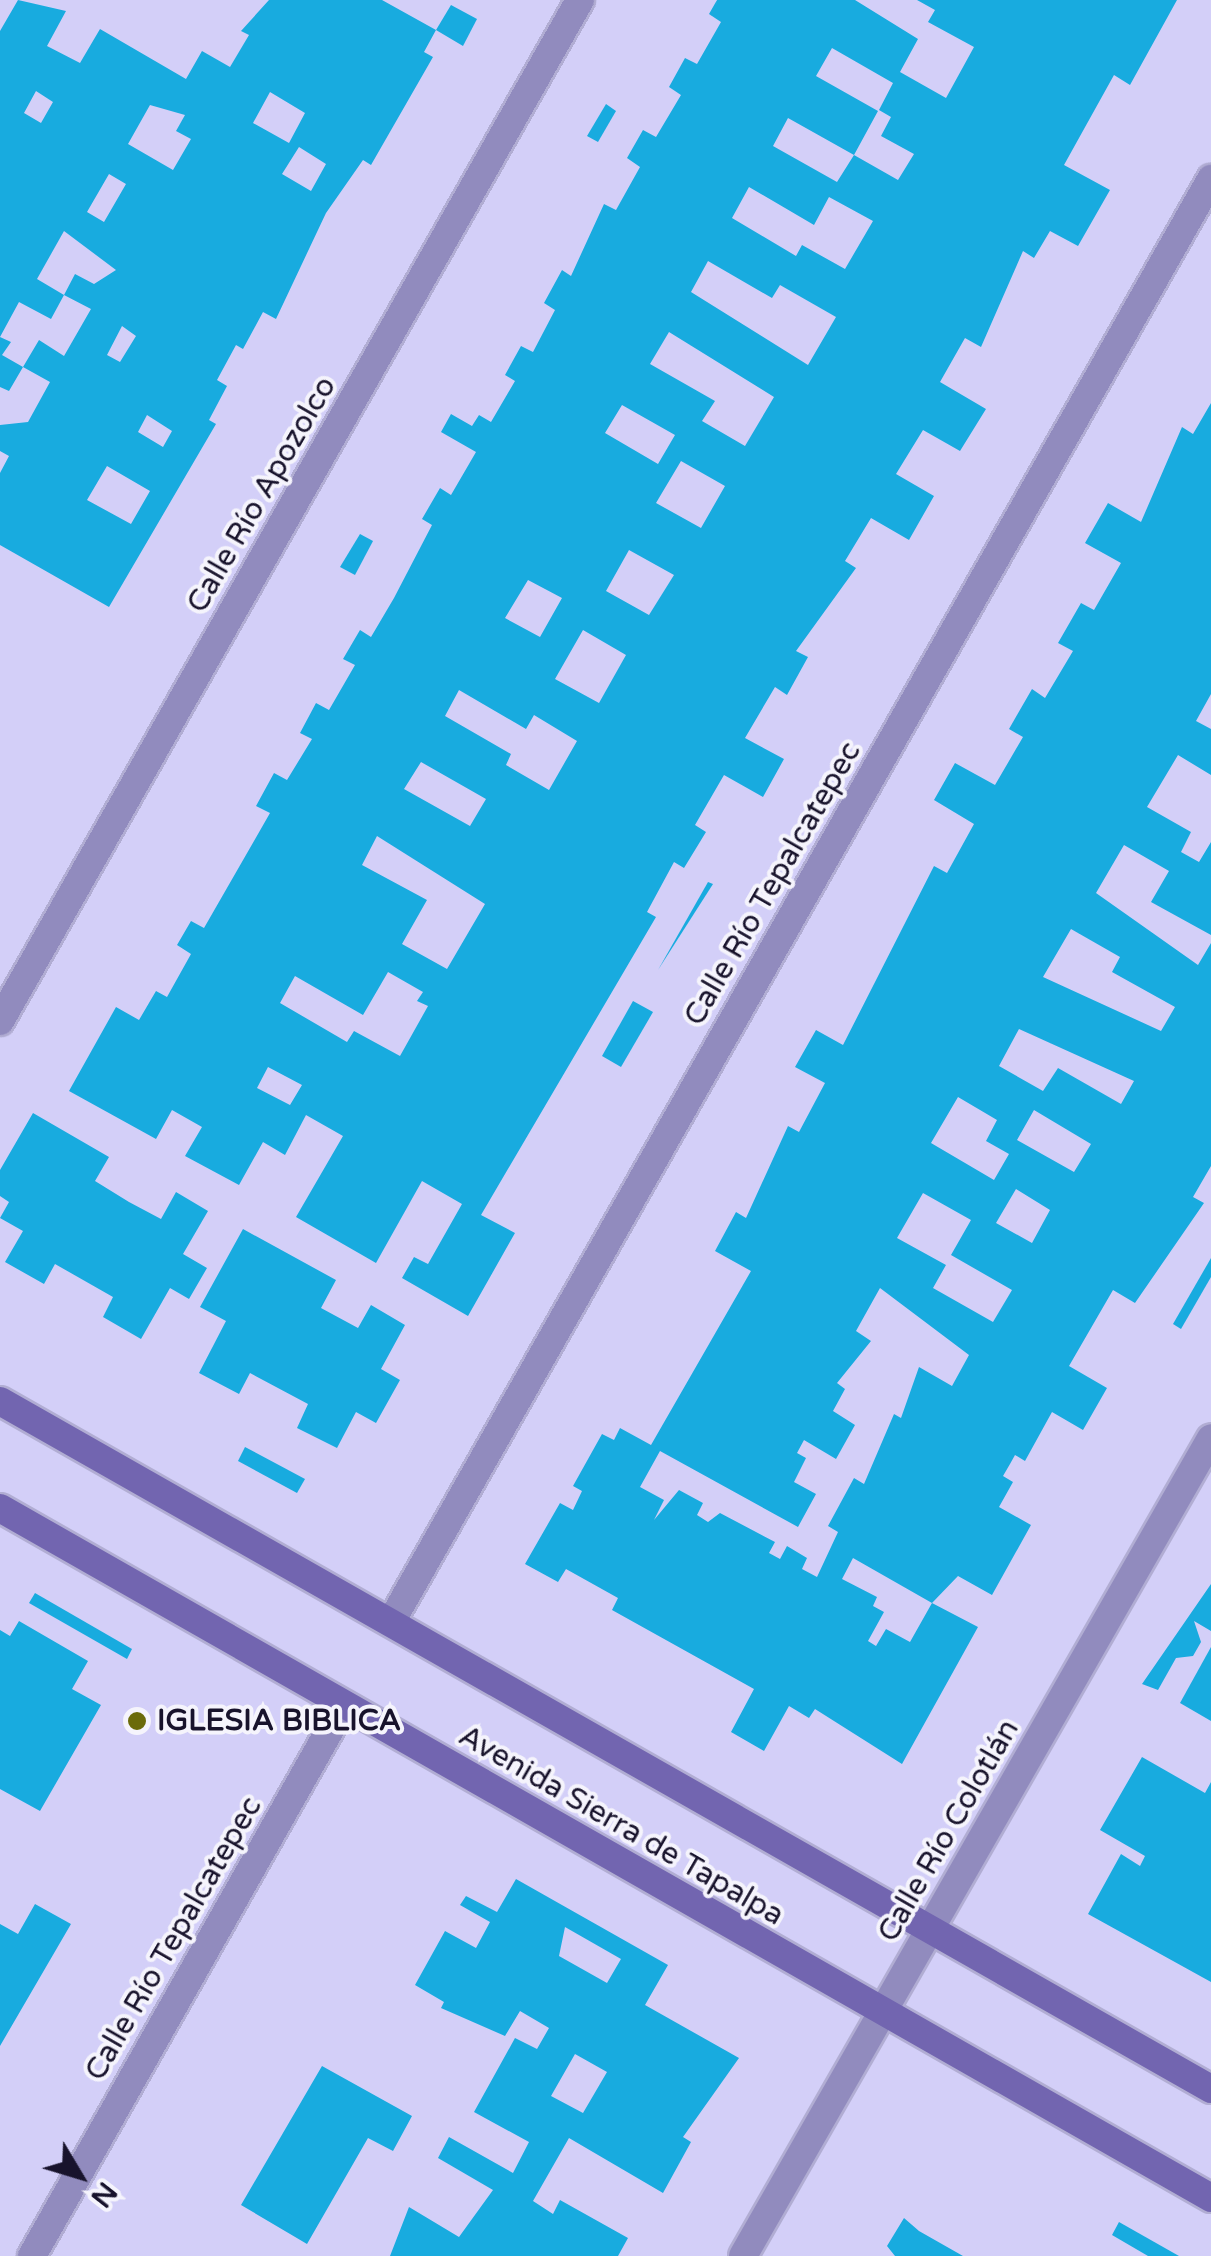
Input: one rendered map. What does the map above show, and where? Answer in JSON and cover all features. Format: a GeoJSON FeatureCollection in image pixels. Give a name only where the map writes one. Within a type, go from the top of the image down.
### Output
{"type":"FeatureCollection","features":[{"type":"Feature","properties":{"kind":"main road","name":"Avenida Sierra de Tapalpa"},"geometry":{"type":"LineString","coordinates":[[0,1400],[1211,2088]]}},
{"type":"Feature","properties":{"kind":"main road","name":"Avenida Sierra de Tapalpa"},"geometry":{"type":"LineString","coordinates":[[0,1508],[1211,2198]]}},
{"type":"Feature","properties":{"kind":"street","name":"Calle Río Apozolco"},"geometry":{"type":"LineString","coordinates":[[0,1021],[580,0]]}},
{"type":"Feature","properties":{"kind":"street","name":"Calle Río Tepalcatepec"},"geometry":{"type":"LineString","coordinates":[[390,1622],[1211,179]]}},
{"type":"Feature","properties":{"kind":"street","name":"Calle Río Colotlán"},"geometry":{"type":"LineString","coordinates":[[743,2256],[1211,1438]]}},
{"type":"Feature","properties":{"kind":"street","name":"Calle Río Tepalcatepec"},"geometry":{"type":"LineString","coordinates":[[32,2256],[344,1706]]}},
{"type":"Feature","properties":{"kind":"building"},"geometry":{"type":"Polygon","coordinates":[[[18,0],[66,11],[47,46],[80,63],[100,29],[186,79],[202,51],[230,67],[249,35],[241,31],[269,0],[382,0],[436,30],[424,52],[433,57],[371,165],[363,160],[326,213],[276,319],[263,312],[243,349],[236,345],[217,380],[227,386],[209,420],[216,424],[109,607],[0,545],[0,473],[9,456],[0,451],[0,425],[28,422],[50,382],[23,367],[39,340],[64,356],[91,309],[64,295],[51,319],[19,302],[0,337],[0,31],[18,0]],[[36,91],[24,113],[41,123],[53,102],[36,91]],[[270,92],[253,123],[289,143],[305,113],[270,92]],[[150,105],[128,144],[173,170],[191,139],[176,131],[185,115],[150,105]],[[299,147],[282,174],[311,191],[326,164],[299,147]],[[109,174],[87,212],[104,222],[126,184],[109,174]],[[64,231],[37,279],[64,295],[75,274],[94,284],[116,270],[64,231]],[[122,326],[107,355],[120,362],[136,336],[122,326]],[[147,415],[138,432],[163,447],[172,431],[147,415]],[[107,466],[87,500],[131,524],[150,491],[107,466]]]}},
{"type":"Feature","properties":{"kind":"building"},"geometry":{"type":"Polygon","coordinates":[[[717,0],[855,0],[918,39],[900,72],[946,98],[974,47],[928,22],[935,10],[917,0],[1177,0],[1130,85],[1114,75],[1064,165],[1110,190],[1078,246],[1050,231],[1034,258],[1023,251],[981,347],[965,338],[940,382],[986,409],[960,451],[923,430],[896,474],[934,496],[909,540],[871,518],[845,561],[856,568],[796,651],[808,657],[787,695],[775,687],[745,738],[784,759],[763,797],[724,775],[695,825],[706,832],[684,868],[674,862],[647,912],[656,917],[481,1215],[515,1233],[468,1316],[402,1278],[414,1257],[428,1264],[462,1204],[422,1181],[376,1263],[296,1217],[343,1136],[306,1115],[285,1155],[263,1142],[239,1185],[185,1156],[202,1127],[172,1110],[156,1139],[69,1091],[116,1007],[139,1020],[156,991],[167,997],[191,954],[177,945],[191,921],[204,928],[270,813],[256,806],[274,773],[287,780],[312,739],[300,733],[316,703],[329,710],[355,665],[343,659],[360,630],[371,637],[432,525],[422,519],[440,488],[451,495],[476,452],[441,432],[451,414],[472,426],[479,415],[491,422],[515,381],[505,375],[521,346],[533,352],[555,310],[544,303],[562,270],[571,276],[604,204],[616,210],[640,167],[627,158],[643,130],[656,137],[681,95],[669,87],[685,58],[697,64],[721,22],[709,14],[717,0]],[[832,48],[816,76],[878,111],[854,155],[898,180],[914,154],[881,136],[891,117],[879,110],[893,83],[832,48]],[[788,118],[773,146],[837,182],[854,155],[788,118]],[[749,187],[732,218],[796,256],[802,245],[845,269],[873,221],[829,197],[814,225],[749,187]],[[708,261],[691,292],[808,365],[836,317],[780,285],[772,298],[708,261]],[[669,332],[650,364],[715,401],[702,421],[745,446],[774,397],[669,332]],[[622,405],[605,433],[658,464],[675,435],[622,405]],[[681,461],[656,503],[701,528],[725,486],[681,461]],[[629,550],[606,591],[649,615],[674,575],[629,550]],[[528,580],[505,618],[540,637],[562,598],[528,580]],[[583,630],[555,679],[599,703],[626,655],[583,630]],[[459,690],[445,716],[511,754],[506,765],[549,790],[577,741],[534,715],[526,729],[459,690]],[[421,762],[404,789],[470,826],[486,799],[421,762]],[[377,836],[362,865],[427,900],[402,944],[447,969],[485,904],[377,836]],[[388,972],[363,1015],[295,976],[280,1003],[347,1042],[354,1031],[400,1056],[428,1006],[417,1001],[423,992],[388,972]],[[268,1067],[257,1088],[290,1105],[302,1085],[268,1067]]]}},
{"type":"Feature","properties":{"kind":"building"},"geometry":{"type":"Polygon","coordinates":[[[451,5],[477,19],[463,46],[436,30],[451,5]]]}},
{"type":"Feature","properties":{"kind":"building"},"geometry":{"type":"Polygon","coordinates":[[[606,104],[616,111],[598,142],[587,136],[606,104]]]}},
{"type":"Feature","properties":{"kind":"building"},"geometry":{"type":"Polygon","coordinates":[[[0,337],[11,342],[2,355],[23,367],[9,391],[0,387],[0,337]]]}},
{"type":"Feature","properties":{"kind":"building"},"geometry":{"type":"Polygon","coordinates":[[[1211,403],[1211,694],[1196,721],[1211,729],[1211,775],[1178,755],[1147,807],[1191,832],[1181,852],[1199,862],[1211,842],[1211,935],[1151,902],[1169,871],[1124,845],[1096,893],[1198,965],[1211,943],[1211,1166],[1193,1197],[1204,1203],[1135,1303],[1113,1290],[1069,1366],[1107,1388],[1083,1430],[1052,1412],[1025,1461],[1015,1455],[1003,1476],[1013,1482],[999,1507],[1031,1525],[992,1595],[958,1576],[932,1603],[978,1627],[902,1764],[815,1709],[809,1718],[789,1706],[764,1751],[731,1732],[754,1689],[612,1610],[618,1598],[566,1569],[558,1582],[525,1564],[560,1503],[573,1510],[582,1491],[573,1486],[602,1434],[614,1440],[620,1428],[651,1445],[751,1271],[715,1251],[736,1212],[746,1218],[788,1126],[799,1132],[825,1083],[795,1067],[816,1030],[843,1045],[934,866],[947,873],[974,824],[934,800],[955,763],[995,785],[1023,737],[1009,729],[1032,689],[1045,698],[1073,651],[1058,643],[1081,603],[1094,610],[1121,563],[1085,543],[1108,503],[1141,522],[1182,427],[1193,434],[1211,403]],[[1071,929],[1043,977],[1161,1031],[1175,1007],[1112,972],[1120,957],[1071,929]],[[1019,1029],[999,1066],[1043,1091],[1058,1068],[1121,1104],[1134,1081],[1019,1029]],[[958,1097],[931,1143],[994,1180],[1009,1154],[986,1141],[997,1120],[958,1097]],[[1034,1110],[1017,1140],[1074,1172],[1091,1144],[1034,1110]],[[1016,1189],[996,1223],[1032,1243],[1050,1210],[1016,1189]],[[923,1193],[897,1238],[946,1265],[933,1288],[993,1322],[1012,1290],[951,1255],[971,1220],[923,1193]],[[880,1288],[856,1331],[871,1341],[837,1383],[845,1389],[833,1411],[855,1425],[836,1459],[804,1440],[797,1453],[806,1458],[794,1482],[816,1494],[798,1527],[660,1451],[640,1487],[664,1500],[654,1520],[679,1490],[703,1503],[697,1515],[708,1522],[720,1513],[775,1542],[769,1553],[780,1559],[787,1546],[807,1558],[802,1569],[817,1577],[838,1532],[828,1526],[854,1478],[864,1484],[894,1414],[901,1418],[919,1367],[952,1386],[969,1355],[880,1288]],[[853,1558],[842,1579],[877,1597],[873,1606],[884,1612],[868,1641],[876,1646],[886,1629],[910,1642],[932,1603],[853,1558]]]}},
{"type":"Feature","properties":{"kind":"building"},"geometry":{"type":"Polygon","coordinates":[[[360,534],[373,541],[355,575],[340,567],[360,534]]]}},
{"type":"Feature","properties":{"kind":"building"},"geometry":{"type":"Polygon","coordinates":[[[708,882],[713,884],[658,970],[708,882]]]}},
{"type":"Feature","properties":{"kind":"building"},"geometry":{"type":"Polygon","coordinates":[[[633,1001],[653,1012],[621,1067],[602,1056],[633,1001]]]}},
{"type":"Feature","properties":{"kind":"building"},"geometry":{"type":"Polygon","coordinates":[[[33,1113],[109,1157],[95,1181],[129,1202],[161,1219],[176,1192],[208,1211],[183,1254],[207,1268],[189,1299],[170,1288],[141,1339],[103,1317],[113,1297],[55,1264],[44,1284],[5,1262],[23,1231],[0,1218],[9,1202],[0,1196],[0,1170],[33,1113]]]}},
{"type":"Feature","properties":{"kind":"building"},"geometry":{"type":"Polygon","coordinates":[[[243,1229],[336,1280],[321,1308],[358,1328],[371,1305],[405,1325],[381,1369],[400,1380],[376,1423],[356,1412],[337,1448],[297,1428],[308,1404],[250,1373],[239,1394],[199,1373],[226,1321],[200,1307],[243,1229]]]}},
{"type":"Feature","properties":{"kind":"building"},"geometry":{"type":"Polygon","coordinates":[[[1211,1258],[1211,1277],[1181,1329],[1173,1324],[1211,1258]]]}},
{"type":"Feature","properties":{"kind":"building"},"geometry":{"type":"Polygon","coordinates":[[[245,1447],[305,1479],[297,1493],[238,1461],[245,1447]]]}},
{"type":"Feature","properties":{"kind":"building"},"geometry":{"type":"Polygon","coordinates":[[[1211,1584],[1211,1631],[1194,1621],[1201,1642],[1193,1656],[1176,1658],[1158,1690],[1142,1684],[1211,1584]]]}},
{"type":"Feature","properties":{"kind":"building"},"geometry":{"type":"Polygon","coordinates":[[[35,1593],[132,1649],[127,1659],[29,1603],[35,1593]]]}},
{"type":"Feature","properties":{"kind":"building"},"geometry":{"type":"Polygon","coordinates":[[[19,1621],[88,1661],[72,1689],[101,1705],[40,1811],[0,1789],[0,1630],[10,1636],[19,1621]]]}},
{"type":"Feature","properties":{"kind":"building"},"geometry":{"type":"Polygon","coordinates":[[[1211,1647],[1211,1721],[1180,1703],[1211,1647]]]}},
{"type":"Feature","properties":{"kind":"building"},"geometry":{"type":"Polygon","coordinates":[[[1142,1757],[1205,1793],[1211,1782],[1211,1982],[1088,1914],[1121,1854],[1140,1866],[1145,1856],[1100,1830],[1142,1757]]]}},
{"type":"Feature","properties":{"kind":"building"},"geometry":{"type":"Polygon","coordinates":[[[516,1879],[668,1965],[645,2005],[739,2058],[683,2137],[691,2142],[663,2193],[569,2138],[533,2201],[553,2214],[560,2200],[628,2238],[618,2256],[390,2256],[409,2207],[459,2237],[493,2190],[438,2158],[449,2137],[513,2173],[529,2142],[474,2112],[515,2038],[537,2049],[549,2028],[520,2011],[505,2036],[441,2008],[444,2002],[415,1985],[445,1931],[476,1948],[490,1922],[460,1905],[466,1896],[497,1912],[516,1879]],[[565,1927],[559,1956],[607,1983],[621,1959],[565,1927]],[[575,2054],[551,2096],[583,2113],[607,2072],[575,2054]]]}},
{"type":"Feature","properties":{"kind":"building"},"geometry":{"type":"Polygon","coordinates":[[[35,1904],[71,1924],[0,2046],[0,1924],[18,1934],[35,1904]]]}},
{"type":"Feature","properties":{"kind":"building"},"geometry":{"type":"Polygon","coordinates":[[[322,2066],[412,2116],[393,2151],[368,2138],[307,2244],[241,2205],[322,2066]]]}},
{"type":"Feature","properties":{"kind":"building"},"geometry":{"type":"Polygon","coordinates":[[[904,2218],[963,2256],[895,2256],[887,2246],[904,2218]]]}},
{"type":"Feature","properties":{"kind":"building"},"geometry":{"type":"Polygon","coordinates":[[[1119,2222],[1179,2256],[1148,2256],[1112,2235],[1119,2222]]]}},
{"type":"Feature","properties":{"kind":"place","name":"IGLESIA BIBLICA"},"geometry":{"type":"Point","coordinates":[137,1721]}}]}
